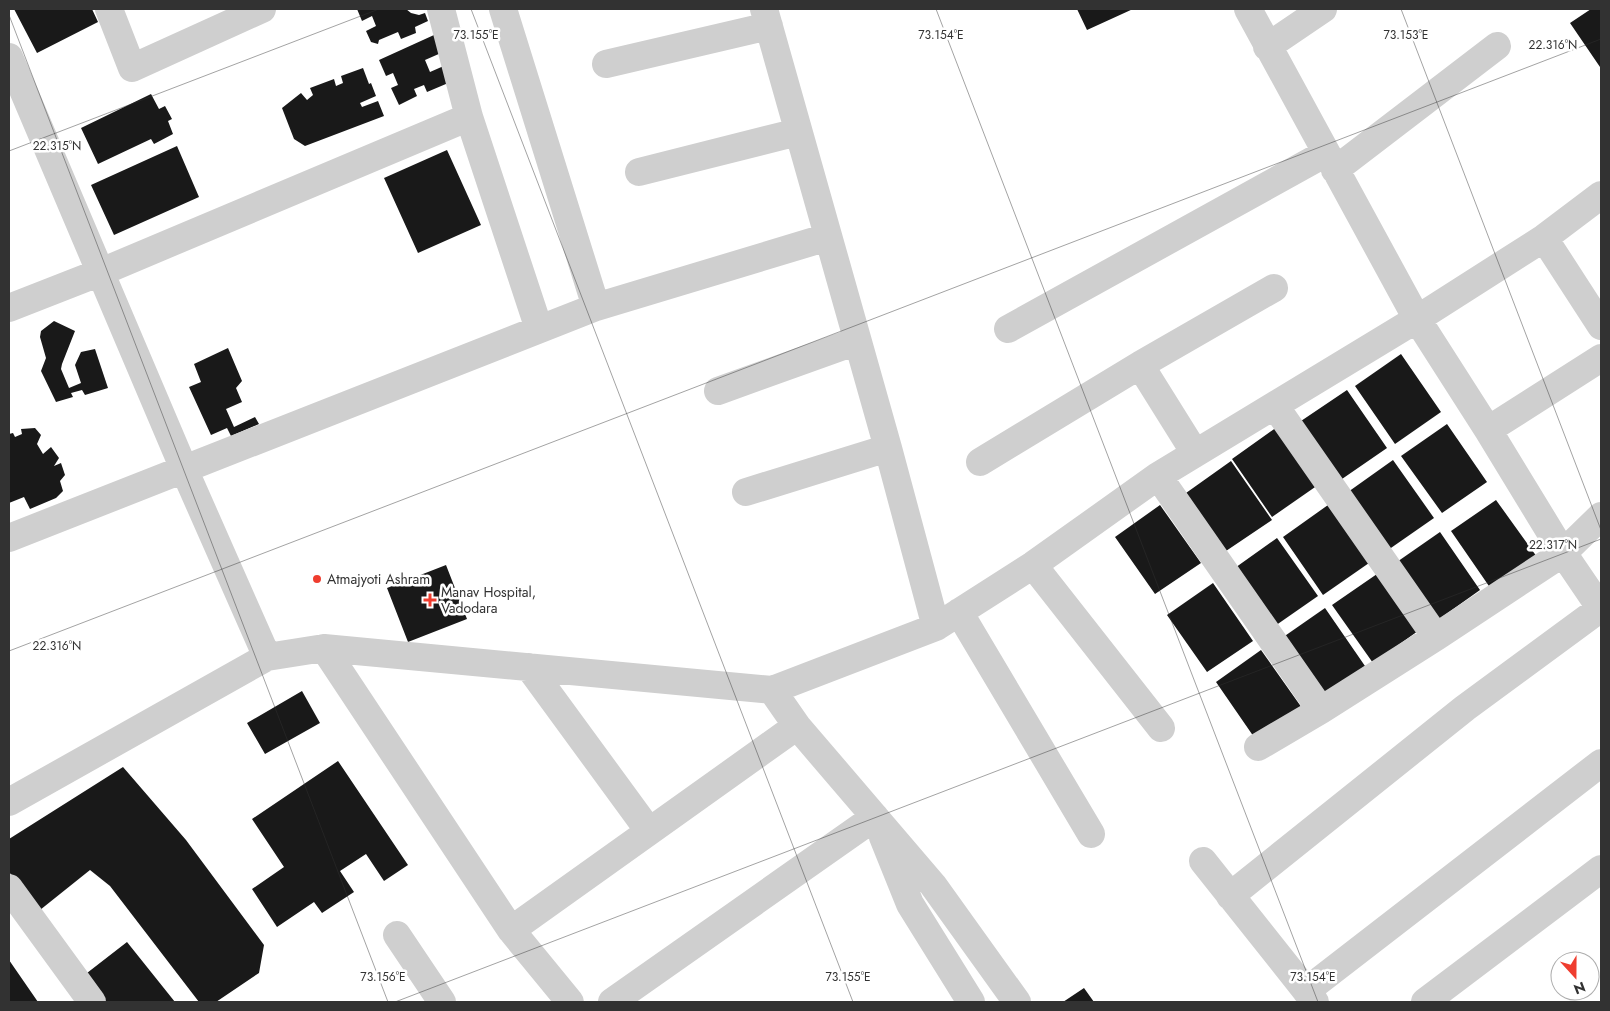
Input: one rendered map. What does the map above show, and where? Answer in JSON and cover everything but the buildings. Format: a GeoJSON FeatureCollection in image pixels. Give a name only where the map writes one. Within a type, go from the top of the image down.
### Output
{"type":"FeatureCollection","features":[{"type":"Feature","properties":{"kind":"street"},"geometry":{"type":"LineString","coordinates":[[109,9],[132,68],[262,9]]}},
{"type":"Feature","properties":{"kind":"street"},"geometry":{"type":"LineString","coordinates":[[442,9],[469,117],[540,330]]}},
{"type":"Feature","properties":{"kind":"street"},"geometry":{"type":"LineString","coordinates":[[503,9],[596,307]]}},
{"type":"Feature","properties":{"kind":"street"},"geometry":{"type":"LineString","coordinates":[[1230,896],[1465,708],[1601,609],[1563,553],[1417,319],[1248,9]]}},
{"type":"Feature","properties":{"kind":"street"},"geometry":{"type":"LineString","coordinates":[[1268,46],[1323,9]]}},
{"type":"Feature","properties":{"kind":"street"},"geometry":{"type":"LineString","coordinates":[[606,64],[767,17],[888,448],[936,627]]}},
{"type":"Feature","properties":{"kind":"street"},"geometry":{"type":"LineString","coordinates":[[1008,329],[1330,162],[1497,46]]}},
{"type":"Feature","properties":{"kind":"street"},"geometry":{"type":"LineString","coordinates":[[9,57],[184,469],[268,657]]}},
{"type":"Feature","properties":{"kind":"street"},"geometry":{"type":"LineString","coordinates":[[9,308],[101,272],[469,117]]}},
{"type":"Feature","properties":{"kind":"street"},"geometry":{"type":"LineString","coordinates":[[639,172],[798,132]]}},
{"type":"Feature","properties":{"kind":"street"},"geometry":{"type":"LineString","coordinates":[[9,802],[268,657],[324,648],[772,690],[936,627],[1033,566],[1158,476],[1417,319],[1544,238],[1601,195]]}},
{"type":"Feature","properties":{"kind":"street"},"geometry":{"type":"LineString","coordinates":[[9,538],[596,307],[828,237]]}},
{"type":"Feature","properties":{"kind":"street"},"geometry":{"type":"LineString","coordinates":[[1544,238],[1601,326]]}},
{"type":"Feature","properties":{"kind":"street"},"geometry":{"type":"LineString","coordinates":[[980,462],[1274,288]]}},
{"type":"Feature","properties":{"kind":"street"},"geometry":{"type":"LineString","coordinates":[[718,391],[857,341]]}},
{"type":"Feature","properties":{"kind":"street"},"geometry":{"type":"LineString","coordinates":[[1488,430],[1601,358]]}},
{"type":"Feature","properties":{"kind":"street"},"geometry":{"type":"LineString","coordinates":[[1140,366],[1195,453]]}},
{"type":"Feature","properties":{"kind":"street"},"geometry":{"type":"LineString","coordinates":[[1275,406],[1436,637]]}},
{"type":"Feature","properties":{"kind":"street"},"geometry":{"type":"LineString","coordinates":[[746,492],[888,448]]}},
{"type":"Feature","properties":{"kind":"street"},"geometry":{"type":"LineString","coordinates":[[1158,476],[1321,710]]}},
{"type":"Feature","properties":{"kind":"street"},"geometry":{"type":"LineString","coordinates":[[1258,747],[1321,710],[1436,637],[1563,553],[1601,516]]}},
{"type":"Feature","properties":{"kind":"street"},"geometry":{"type":"LineString","coordinates":[[1033,566],[1161,728]]}},
{"type":"Feature","properties":{"kind":"street"},"geometry":{"type":"LineString","coordinates":[[959,612],[1091,834]]}},
{"type":"Feature","properties":{"kind":"street"},"geometry":{"type":"LineString","coordinates":[[324,648],[511,930],[570,1002]]}},
{"type":"Feature","properties":{"kind":"street"},"geometry":{"type":"LineString","coordinates":[[529,667],[649,831]]}},
{"type":"Feature","properties":{"kind":"street"},"geometry":{"type":"LineString","coordinates":[[772,690],[797,726],[933,884],[1017,1002]]}},
{"type":"Feature","properties":{"kind":"street"},"geometry":{"type":"LineString","coordinates":[[511,930],[797,726]]}},
{"type":"Feature","properties":{"kind":"street"},"geometry":{"type":"LineString","coordinates":[[1203,861],[1310,996],[1601,763]]}},
{"type":"Feature","properties":{"kind":"street"},"geometry":{"type":"LineString","coordinates":[[612,1002],[875,817]]}},
{"type":"Feature","properties":{"kind":"street"},"geometry":{"type":"LineString","coordinates":[[875,817],[910,904],[971,1002]]}},
{"type":"Feature","properties":{"kind":"street"},"geometry":{"type":"LineString","coordinates":[[1425,1002],[1601,869]]}},
{"type":"Feature","properties":{"kind":"street"},"geometry":{"type":"LineString","coordinates":[[9,888],[92,1002]]}},
{"type":"Feature","properties":{"kind":"street"},"geometry":{"type":"LineString","coordinates":[[397,934],[442,1002]]}},
{"type":"Feature","properties":{"kind":"place","name":"Atmajyoti Ashram"},"geometry":{"type":"Point","coordinates":[317,579]}},
{"type":"Feature","properties":{"kind":"place","name":"Manav Hospital, Vadodara"},"geometry":{"type":"Point","coordinates":[430,600]}}]}
